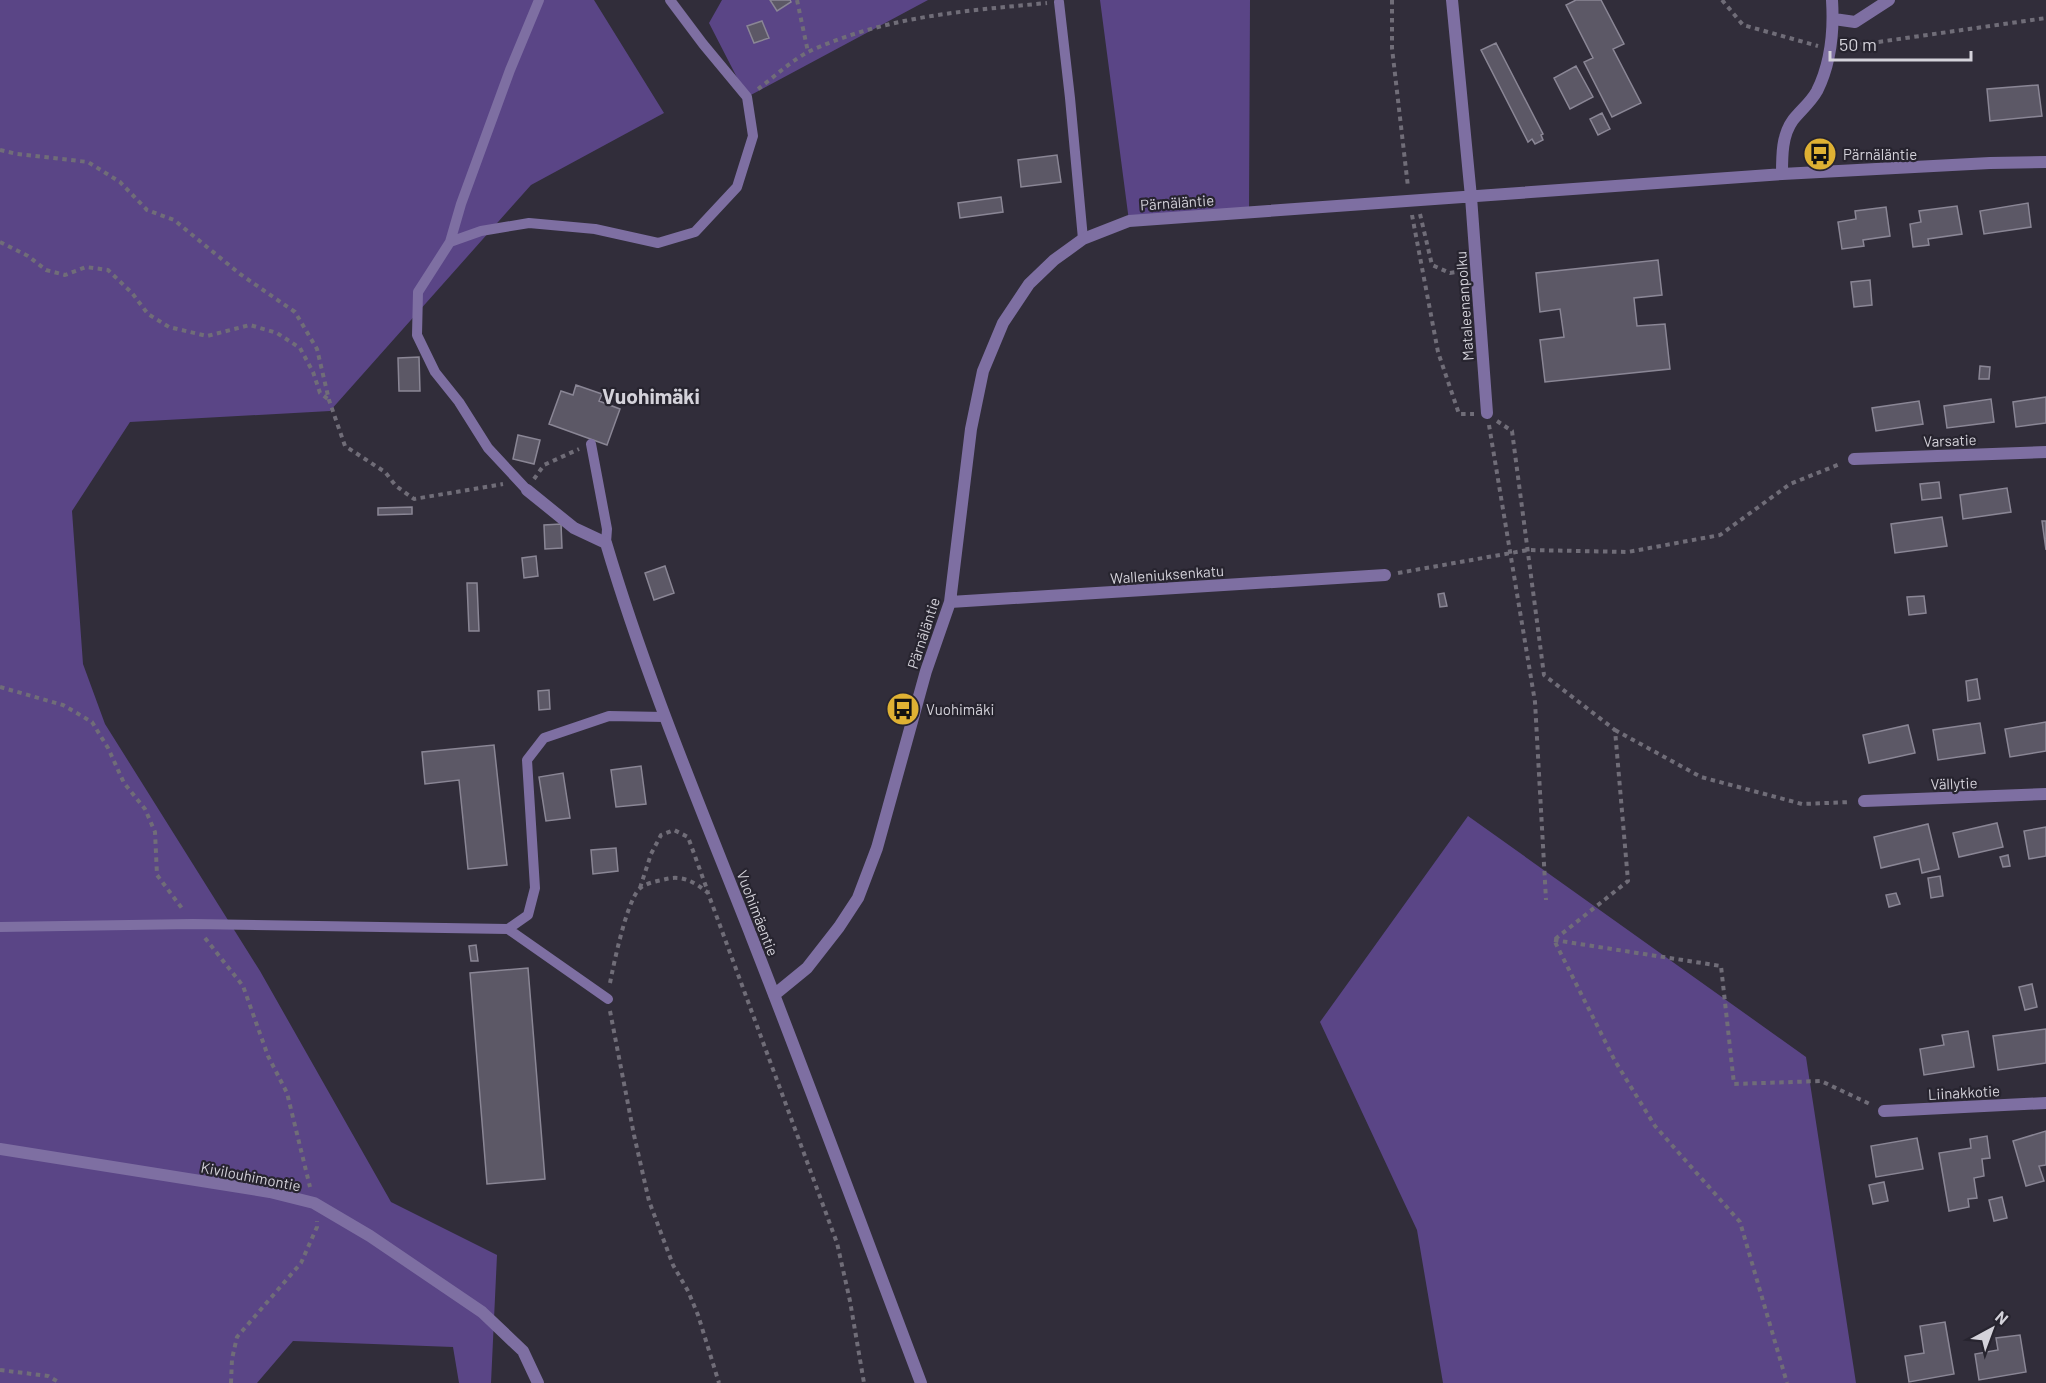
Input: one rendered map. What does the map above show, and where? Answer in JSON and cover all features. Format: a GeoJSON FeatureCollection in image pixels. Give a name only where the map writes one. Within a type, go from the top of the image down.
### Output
{"type":"FeatureCollection","features":[{"type":"Feature","properties":{"kind":"street","name":"Mataleenanpolku"},"geometry":{"type":"LineString","coordinates":[[1452,0],[1471,197],[1487,413]]}},
{"type":"Feature","properties":{"kind":"street"},"geometry":{"type":"LineString","coordinates":[[1782,174],[1783,145],[1792,122],[1816,93],[1828,64],[1834,19],[1832,0]]}},
{"type":"Feature","properties":{"kind":"street"},"geometry":{"type":"LineString","coordinates":[[1834,19],[1855,22],[1889,0]]}},
{"type":"Feature","properties":{"kind":"street","name":"Pärnäläntie"},"geometry":{"type":"LineString","coordinates":[[774,995],[807,968],[839,927],[858,898],[877,848],[926,671],[950,602],[971,429],[983,371],[1003,323],[1029,284],[1054,260],[1083,239],[1129,220],[1782,174],[2046,162]]}},
{"type":"Feature","properties":{"kind":"street","name":"Varsatie"},"geometry":{"type":"LineString","coordinates":[[1854,459],[2046,452]]}},
{"type":"Feature","properties":{"kind":"street"},"geometry":{"type":"LineString","coordinates":[[523,485],[574,528],[606,543]]}},
{"type":"Feature","properties":{"kind":"street","name":"Vuohimäentie"},"geometry":{"type":"LineString","coordinates":[[606,543],[621,593],[665,717],[774,995],[921,1383]]}},
{"type":"Feature","properties":{"kind":"street","name":"Walleniuksenkatu"},"geometry":{"type":"LineString","coordinates":[[950,602],[1385,575]]}},
{"type":"Feature","properties":{"kind":"street","name":"Vällytie"},"geometry":{"type":"LineString","coordinates":[[1864,801],[2046,794]]}},
{"type":"Feature","properties":{"kind":"street","name":"Liinakkotie"},"geometry":{"type":"LineString","coordinates":[[1884,1111],[2046,1103]]}},
{"type":"Feature","properties":{"kind":"street","name":"Kivilouhimontie"},"geometry":{"type":"LineString","coordinates":[[0,1149],[270,1192],[314,1203],[370,1236],[482,1312],[523,1351],[538,1383]]}},
{"type":"Feature","properties":{"kind":"lane"},"geometry":{"type":"LineString","coordinates":[[523,485],[488,448],[459,402],[435,372],[417,335],[418,292],[450,242],[461,204],[506,81],[539,0]]}},
{"type":"Feature","properties":{"kind":"lane"},"geometry":{"type":"LineString","coordinates":[[450,242],[482,231],[529,223],[595,229],[658,243],[695,232],[737,187],[753,136],[747,97],[670,0]]}},
{"type":"Feature","properties":{"kind":"lane"},"geometry":{"type":"LineString","coordinates":[[1059,2],[1083,239]]}},
{"type":"Feature","properties":{"kind":"lane"},"geometry":{"type":"LineString","coordinates":[[591,444],[608,529],[606,543]]}},
{"type":"Feature","properties":{"kind":"lane"},"geometry":{"type":"LineString","coordinates":[[508,929],[528,915],[535,888],[527,760],[544,738],[609,716],[665,717]]}},
{"type":"Feature","properties":{"kind":"lane"},"geometry":{"type":"LineString","coordinates":[[0,927],[193,924],[508,929],[608,999]]}},
{"type":"Feature","properties":{"kind":"path"},"geometry":{"type":"LineString","coordinates":[[797,0],[808,52]]}},
{"type":"Feature","properties":{"kind":"path"},"geometry":{"type":"LineString","coordinates":[[1392,0],[1392,48],[1408,191]]}},
{"type":"Feature","properties":{"kind":"path"},"geometry":{"type":"LineString","coordinates":[[1722,0],[1743,25],[1830,49],[2046,18]]}},
{"type":"Feature","properties":{"kind":"path"},"geometry":{"type":"LineString","coordinates":[[747,97],[808,52],[872,27],[941,13],[1059,2]]}},
{"type":"Feature","properties":{"kind":"path"},"geometry":{"type":"LineString","coordinates":[[0,150],[88,162],[120,182],[147,210],[174,220],[240,274],[294,312],[317,349],[329,400],[345,446],[385,472],[396,486],[414,499],[523,485],[544,465],[591,444]]}},
{"type":"Feature","properties":{"kind":"path"},"geometry":{"type":"LineString","coordinates":[[1417,201],[1432,265],[1450,273],[1463,271],[1475,246]]}},
{"type":"Feature","properties":{"kind":"path"},"geometry":{"type":"LineString","coordinates":[[1412,214],[1438,352],[1459,414],[1487,413],[1512,431],[1544,675],[1615,730],[1701,777],[1802,804],[1864,801]]}},
{"type":"Feature","properties":{"kind":"path"},"geometry":{"type":"LineString","coordinates":[[0,242],[28,256],[46,270],[65,275],[86,267],[108,270],[132,293],[148,314],[169,327],[207,336],[250,325],[277,333],[300,348],[313,372],[320,393],[329,400]]}},
{"type":"Feature","properties":{"kind":"path"},"geometry":{"type":"LineString","coordinates":[[1487,413],[1535,702],[1546,900]]}},
{"type":"Feature","properties":{"kind":"path"},"geometry":{"type":"LineString","coordinates":[[1385,575],[1510,552],[1528,550],[1628,552],[1720,535],[1790,484],[1854,459]]}},
{"type":"Feature","properties":{"kind":"path"},"geometry":{"type":"LineString","coordinates":[[0,687],[63,705],[92,722],[108,748],[124,783],[146,809],[155,832],[157,874],[193,924],[243,986],[268,1056],[287,1093],[314,1203],[317,1227],[301,1263],[237,1337],[232,1359],[231,1383]]}},
{"type":"Feature","properties":{"kind":"path"},"geometry":{"type":"LineString","coordinates":[[1554,940],[1628,881],[1615,730]]}},
{"type":"Feature","properties":{"kind":"path"},"geometry":{"type":"LineString","coordinates":[[719,1383],[698,1314],[673,1264],[649,1201],[608,999],[617,945],[651,854],[661,835],[674,830],[688,837],[837,1243],[864,1383]]}},
{"type":"Feature","properties":{"kind":"path"},"geometry":{"type":"LineString","coordinates":[[639,889],[653,882],[676,877],[696,883],[708,893]]}},
{"type":"Feature","properties":{"kind":"path"},"geometry":{"type":"LineString","coordinates":[[1554,940],[1721,966],[1734,1084],[1821,1081],[1884,1111]]}},
{"type":"Feature","properties":{"kind":"path"},"geometry":{"type":"LineString","coordinates":[[1554,940],[1616,1061],[1655,1126],[1740,1222],[1787,1383]]}},
{"type":"Feature","properties":{"kind":"path"},"geometry":{"type":"LineString","coordinates":[[0,1370],[48,1376],[60,1383]]}},
{"type":"Feature","properties":{"kind":"shaded area"},"geometry":{"type":"Polygon","coordinates":[[[0,0],[594,0],[664,113],[531,185],[330,411],[130,422],[72,511],[83,664],[105,724],[260,971],[391,1202],[497,1255],[491,1383],[459,1383],[453,1347],[293,1341],[257,1383],[0,1383],[0,0]]]}},
{"type":"Feature","properties":{"kind":"shaded area"},"geometry":{"type":"Polygon","coordinates":[[[722,0],[928,0],[747,97],[709,23],[722,0]]]}},
{"type":"Feature","properties":{"kind":"shaded area"},"geometry":{"type":"Polygon","coordinates":[[[1100,0],[1250,0],[1249,211],[1129,221],[1100,0]]]}},
{"type":"Feature","properties":{"kind":"shaded area"},"geometry":{"type":"Polygon","coordinates":[[[1468,816],[1806,1057],[1856,1383],[1443,1383],[1417,1230],[1320,1022],[1468,816]]]}},
{"type":"Feature","properties":{"kind":"building"},"geometry":{"type":"Polygon","coordinates":[[[770,0],[790,0],[791,2],[777,11],[770,0]]]}},
{"type":"Feature","properties":{"kind":"building"},"geometry":{"type":"Polygon","coordinates":[[[1576,0],[1601,0],[1624,44],[1613,49],[1641,103],[1612,117],[1584,62],[1593,58],[1566,5],[1576,0]]]}},
{"type":"Feature","properties":{"kind":"building"},"geometry":{"type":"Polygon","coordinates":[[[762,21],[769,38],[754,43],[747,26],[762,21]]]}},
{"type":"Feature","properties":{"kind":"building"},"geometry":{"type":"Polygon","coordinates":[[[1496,43],[1543,134],[1541,135],[1543,140],[1535,144],[1532,139],[1528,142],[1481,50],[1496,43]]]}},
{"type":"Feature","properties":{"kind":"building"},"geometry":{"type":"Polygon","coordinates":[[[1576,66],[1593,97],[1570,109],[1554,78],[1576,66]]]}},
{"type":"Feature","properties":{"kind":"building"},"geometry":{"type":"Polygon","coordinates":[[[2038,85],[2042,116],[1990,121],[1987,89],[2038,85]]]}},
{"type":"Feature","properties":{"kind":"building"},"geometry":{"type":"Polygon","coordinates":[[[1602,113],[1610,129],[1598,135],[1590,119],[1602,113]]]}},
{"type":"Feature","properties":{"kind":"building"},"geometry":{"type":"Polygon","coordinates":[[[1057,155],[1061,182],[1021,187],[1018,160],[1057,155]]]}},
{"type":"Feature","properties":{"kind":"building"},"geometry":{"type":"Polygon","coordinates":[[[1001,197],[1003,212],[960,218],[958,203],[1001,197]]]}},
{"type":"Feature","properties":{"kind":"building"},"geometry":{"type":"Polygon","coordinates":[[[2028,203],[2031,227],[1984,234],[1980,211],[2028,203]]]}},
{"type":"Feature","properties":{"kind":"building"},"geometry":{"type":"Polygon","coordinates":[[[1957,206],[1962,234],[1928,239],[1929,245],[1913,247],[1910,224],[1921,222],[1919,211],[1957,206]]]}},
{"type":"Feature","properties":{"kind":"building"},"geometry":{"type":"Polygon","coordinates":[[[1886,207],[1890,236],[1863,240],[1864,246],[1842,249],[1838,222],[1856,219],[1855,211],[1886,207]]]}},
{"type":"Feature","properties":{"kind":"building"},"geometry":{"type":"Polygon","coordinates":[[[1658,260],[1662,295],[1634,298],[1637,326],[1665,324],[1670,369],[1545,382],[1540,340],[1564,337],[1560,309],[1540,312],[1536,273],[1658,260]]]}},
{"type":"Feature","properties":{"kind":"building"},"geometry":{"type":"Polygon","coordinates":[[[1870,280],[1872,305],[1854,307],[1851,282],[1870,280]]]}},
{"type":"Feature","properties":{"kind":"building"},"geometry":{"type":"Polygon","coordinates":[[[419,357],[420,391],[399,391],[398,358],[419,357]]]}},
{"type":"Feature","properties":{"kind":"building"},"geometry":{"type":"Polygon","coordinates":[[[1980,366],[1990,367],[1989,379],[1979,379],[1980,366]]]}},
{"type":"Feature","properties":{"kind":"building"},"geometry":{"type":"Polygon","coordinates":[[[576,385],[602,394],[599,401],[620,409],[607,445],[549,424],[561,391],[573,395],[576,385]]]}},
{"type":"Feature","properties":{"kind":"building"},"geometry":{"type":"Polygon","coordinates":[[[2046,397],[2046,423],[2016,427],[2013,402],[2046,397]]]}},
{"type":"Feature","properties":{"kind":"building"},"geometry":{"type":"Polygon","coordinates":[[[1991,399],[1994,422],[1947,428],[1944,406],[1991,399]]]}},
{"type":"Feature","properties":{"kind":"building"},"geometry":{"type":"Polygon","coordinates":[[[1919,401],[1923,424],[1876,431],[1872,408],[1919,401]]]}},
{"type":"Feature","properties":{"kind":"building"},"geometry":{"type":"Polygon","coordinates":[[[518,435],[540,440],[534,464],[513,459],[518,435]]]}},
{"type":"Feature","properties":{"kind":"building"},"geometry":{"type":"Polygon","coordinates":[[[1939,482],[1941,498],[1922,500],[1920,484],[1939,482]]]}},
{"type":"Feature","properties":{"kind":"building"},"geometry":{"type":"Polygon","coordinates":[[[2007,488],[2011,512],[1963,519],[1960,495],[2007,488]]]}},
{"type":"Feature","properties":{"kind":"building"},"geometry":{"type":"Polygon","coordinates":[[[412,507],[412,514],[378,515],[378,508],[412,507]]]}},
{"type":"Feature","properties":{"kind":"building"},"geometry":{"type":"Polygon","coordinates":[[[1942,517],[1947,546],[1895,553],[1891,524],[1942,517]]]}},
{"type":"Feature","properties":{"kind":"building"},"geometry":{"type":"Polygon","coordinates":[[[2042,521],[2046,521],[2046,550],[2042,521]]]}},
{"type":"Feature","properties":{"kind":"building"},"geometry":{"type":"Polygon","coordinates":[[[561,524],[562,548],[545,549],[544,525],[561,524]]]}},
{"type":"Feature","properties":{"kind":"building"},"geometry":{"type":"Polygon","coordinates":[[[536,556],[538,576],[524,578],[522,558],[536,556]]]}},
{"type":"Feature","properties":{"kind":"building"},"geometry":{"type":"Polygon","coordinates":[[[665,566],[674,593],[654,600],[645,573],[665,566]]]}},
{"type":"Feature","properties":{"kind":"building"},"geometry":{"type":"Polygon","coordinates":[[[467,583],[477,583],[479,631],[469,631],[467,583]]]}},
{"type":"Feature","properties":{"kind":"building"},"geometry":{"type":"Polygon","coordinates":[[[1444,593],[1447,606],[1440,607],[1438,594],[1444,593]]]}},
{"type":"Feature","properties":{"kind":"building"},"geometry":{"type":"Polygon","coordinates":[[[1924,596],[1926,613],[1909,615],[1907,597],[1924,596]]]}},
{"type":"Feature","properties":{"kind":"building"},"geometry":{"type":"Polygon","coordinates":[[[1977,679],[1980,699],[1968,701],[1966,681],[1977,679]]]}},
{"type":"Feature","properties":{"kind":"building"},"geometry":{"type":"Polygon","coordinates":[[[549,690],[550,709],[539,710],[538,691],[549,690]]]}},
{"type":"Feature","properties":{"kind":"building"},"geometry":{"type":"Polygon","coordinates":[[[2046,722],[2046,751],[2010,757],[2005,729],[2046,722]]]}},
{"type":"Feature","properties":{"kind":"building"},"geometry":{"type":"Polygon","coordinates":[[[1980,723],[1985,753],[1938,760],[1933,730],[1980,723]]]}},
{"type":"Feature","properties":{"kind":"building"},"geometry":{"type":"Polygon","coordinates":[[[1908,725],[1915,753],[1869,763],[1863,735],[1908,725]]]}},
{"type":"Feature","properties":{"kind":"building"},"geometry":{"type":"Polygon","coordinates":[[[494,745],[507,865],[468,869],[459,780],[425,784],[422,752],[494,745]]]}},
{"type":"Feature","properties":{"kind":"building"},"geometry":{"type":"Polygon","coordinates":[[[641,766],[646,804],[616,807],[611,770],[641,766]]]}},
{"type":"Feature","properties":{"kind":"building"},"geometry":{"type":"Polygon","coordinates":[[[563,773],[570,818],[546,821],[539,777],[563,773]]]}},
{"type":"Feature","properties":{"kind":"building"},"geometry":{"type":"Polygon","coordinates":[[[1997,823],[2003,847],[1959,857],[1953,833],[1997,823]]]}},
{"type":"Feature","properties":{"kind":"building"},"geometry":{"type":"Polygon","coordinates":[[[1928,824],[1939,869],[1922,873],[1919,859],[1881,868],[1874,837],[1928,824]]]}},
{"type":"Feature","properties":{"kind":"building"},"geometry":{"type":"Polygon","coordinates":[[[2046,827],[2046,856],[2029,859],[2024,831],[2046,827]]]}},
{"type":"Feature","properties":{"kind":"building"},"geometry":{"type":"Polygon","coordinates":[[[616,848],[618,871],[593,874],[591,850],[616,848]]]}},
{"type":"Feature","properties":{"kind":"building"},"geometry":{"type":"Polygon","coordinates":[[[2008,855],[2010,866],[2003,867],[2000,857],[2008,855]]]}},
{"type":"Feature","properties":{"kind":"building"},"geometry":{"type":"Polygon","coordinates":[[[1940,876],[1943,896],[1931,898],[1928,878],[1940,876]]]}},
{"type":"Feature","properties":{"kind":"building"},"geometry":{"type":"Polygon","coordinates":[[[1896,893],[1900,904],[1889,907],[1886,895],[1896,893]]]}},
{"type":"Feature","properties":{"kind":"building"},"geometry":{"type":"Polygon","coordinates":[[[476,945],[478,961],[471,961],[469,946],[476,945]]]}},
{"type":"Feature","properties":{"kind":"building"},"geometry":{"type":"Polygon","coordinates":[[[528,968],[545,1179],[487,1184],[470,973],[528,968]]]}},
{"type":"Feature","properties":{"kind":"building"},"geometry":{"type":"Polygon","coordinates":[[[2032,984],[2037,1007],[2025,1010],[2019,987],[2032,984]]]}},
{"type":"Feature","properties":{"kind":"building"},"geometry":{"type":"Polygon","coordinates":[[[2046,1029],[2046,1063],[1998,1070],[1993,1036],[2046,1029]]]}},
{"type":"Feature","properties":{"kind":"building"},"geometry":{"type":"Polygon","coordinates":[[[1968,1031],[1974,1067],[1924,1075],[1920,1049],[1944,1045],[1942,1035],[1968,1031]]]}},
{"type":"Feature","properties":{"kind":"building"},"geometry":{"type":"Polygon","coordinates":[[[2046,1131],[2046,1165],[2039,1166],[2044,1181],[2026,1186],[2013,1141],[2046,1131]]]}},
{"type":"Feature","properties":{"kind":"building"},"geometry":{"type":"Polygon","coordinates":[[[1987,1136],[1990,1158],[1982,1159],[1984,1176],[1974,1178],[1977,1198],[1968,1199],[1969,1207],[1949,1211],[1939,1153],[1971,1148],[1970,1139],[1987,1136]]]}},
{"type":"Feature","properties":{"kind":"building"},"geometry":{"type":"Polygon","coordinates":[[[1917,1138],[1923,1169],[1876,1177],[1871,1146],[1917,1138]]]}},
{"type":"Feature","properties":{"kind":"building"},"geometry":{"type":"Polygon","coordinates":[[[1884,1182],[1888,1201],[1873,1204],[1869,1185],[1884,1182]]]}},
{"type":"Feature","properties":{"kind":"building"},"geometry":{"type":"Polygon","coordinates":[[[2002,1197],[2007,1218],[1994,1221],[1989,1200],[2002,1197]]]}},
{"type":"Feature","properties":{"kind":"building"},"geometry":{"type":"Polygon","coordinates":[[[1945,1322],[1954,1374],[1909,1382],[1905,1356],[1924,1353],[1920,1326],[1945,1322]]]}},
{"type":"Feature","properties":{"kind":"building"},"geometry":{"type":"Polygon","coordinates":[[[2020,1335],[2026,1372],[1979,1380],[1975,1354],[1998,1350],[1996,1338],[2020,1335]]]}},
{"type":"Feature","properties":{"kind":"place","name":"Pärnäläntie"},"geometry":{"type":"Point","coordinates":[1820,154]}},
{"type":"Feature","properties":{"kind":"place","name":"Vuohimäki"},"geometry":{"type":"Point","coordinates":[903,709]}},
{"type":"Feature","properties":{"kind":"district","name":"Vuohimäki"},"geometry":{"type":"Point","coordinates":[651,395]}}]}
